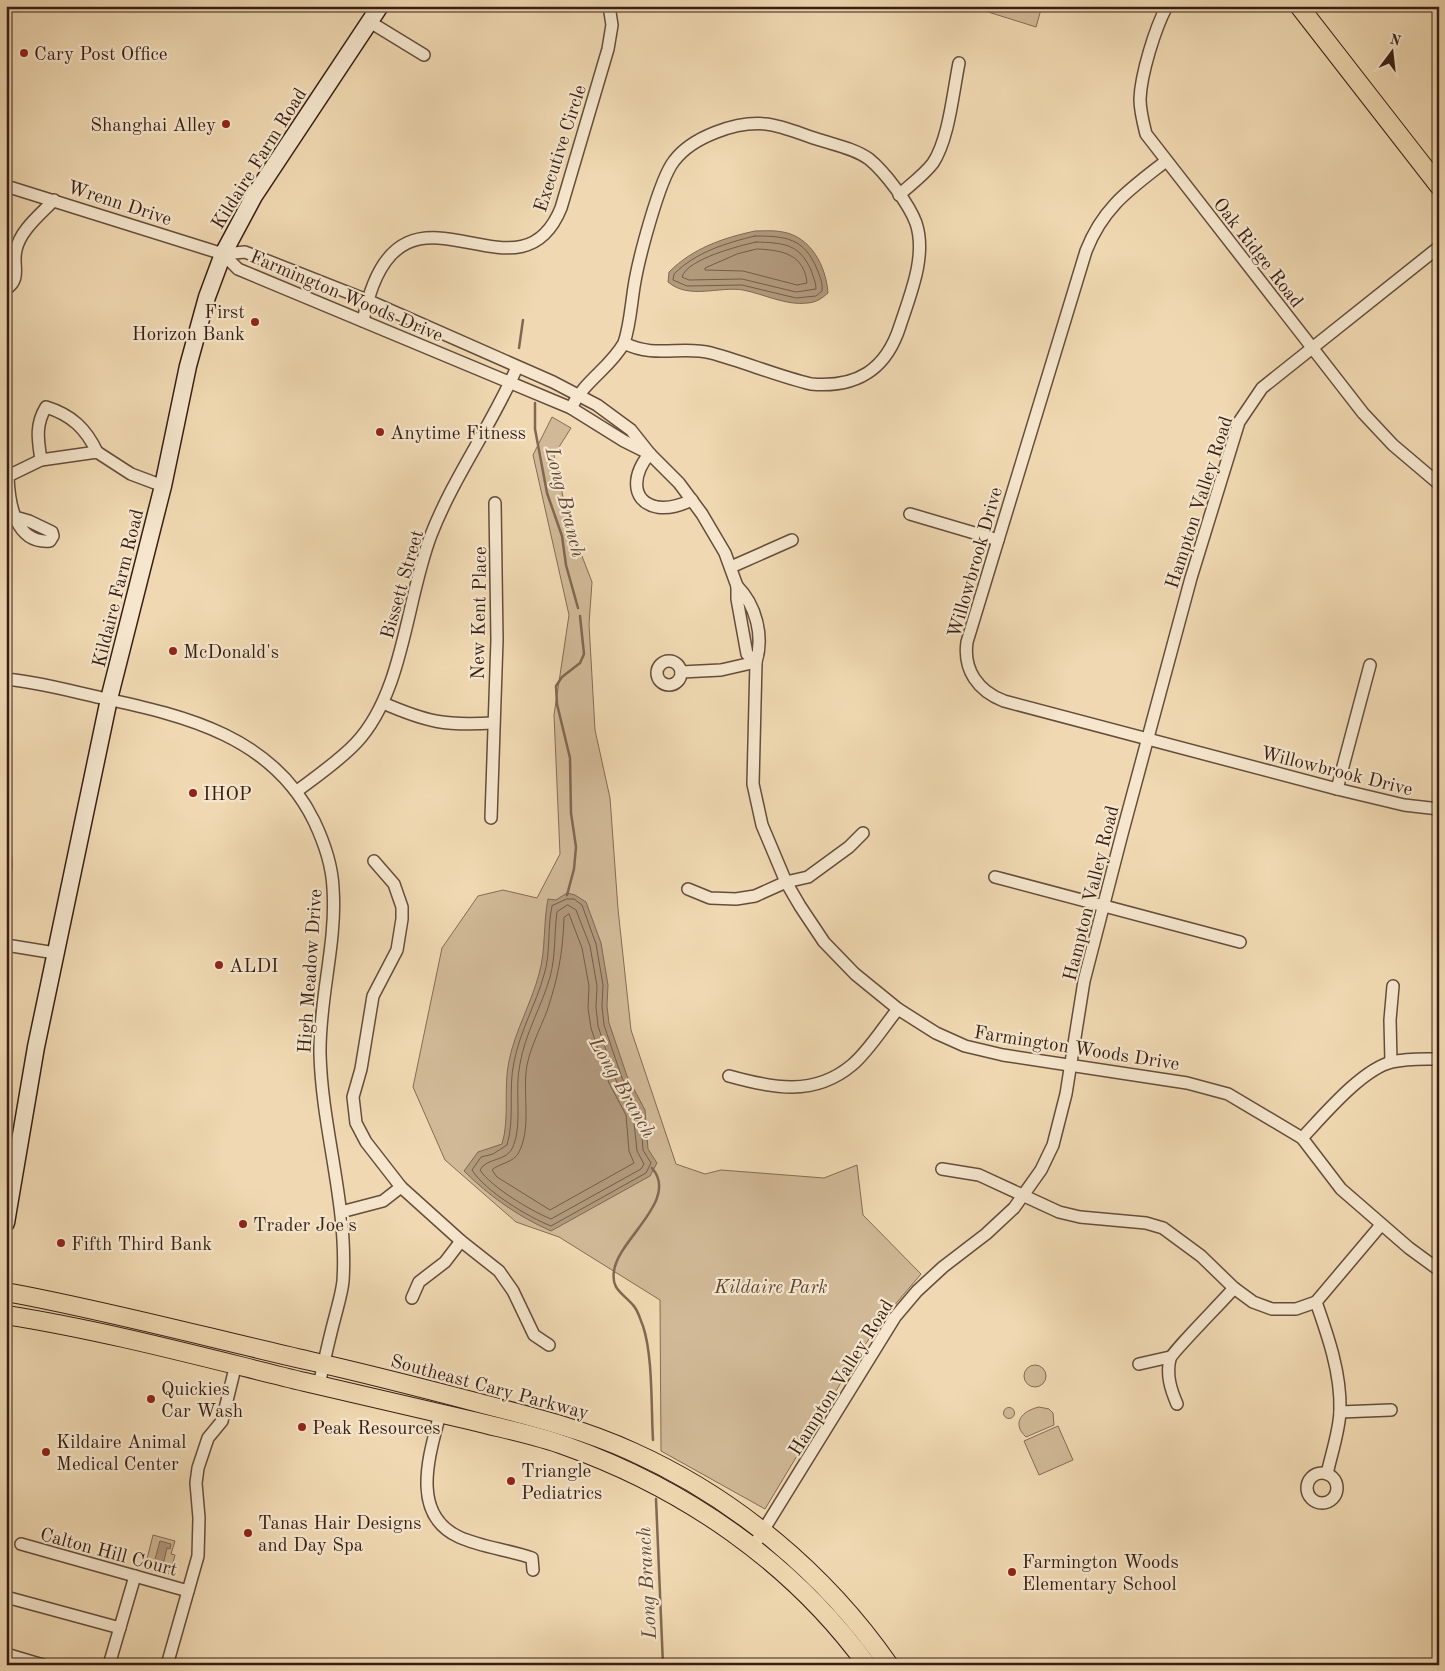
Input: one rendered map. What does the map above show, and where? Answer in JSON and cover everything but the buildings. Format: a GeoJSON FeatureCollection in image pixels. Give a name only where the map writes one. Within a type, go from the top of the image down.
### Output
{"type":"FeatureCollection","features":[{"type":"Feature","properties":{"kind":"main road","name":"Kildaire Farm Road"},"geometry":{"type":"LineString","coordinates":[[6,1223],[36,1047],[55,953],[110,699],[163,486],[198,328],[223,254],[254,196],[380,6]]}},
{"type":"Feature","properties":{"kind":"main road"},"geometry":{"type":"LineString","coordinates":[[1299,6],[1439,186]]}},
{"type":"Feature","properties":{"kind":"main road","name":"Southeast Cary Parkway"},"geometry":{"type":"LineString","coordinates":[[6,1292],[88,1308],[323,1364],[522,1414],[603,1439],[682,1476],[716,1497],[764,1532],[804,1567],[847,1611],[889,1665]]}},
{"type":"Feature","properties":{"kind":"main road","name":"Southeast Cary Parkway"},"geometry":{"type":"LineString","coordinates":[[6,1315],[236,1364],[563,1445],[602,1460],[685,1499],[753,1547],[833,1623],[867,1665]]}},
{"type":"Feature","properties":{"kind":"street","name":"Executive Circle"},"geometry":{"type":"LineString","coordinates":[[363,321],[373,282],[389,256],[409,242],[437,237],[508,249],[531,243],[550,229],[561,208],[608,50],[612,25],[609,6]]}},
{"type":"Feature","properties":{"kind":"street","name":"Oak Ridge Road"},"geometry":{"type":"LineString","coordinates":[[1167,6],[1150,52],[1140,101],[1146,134],[1311,348],[1375,427],[1412,463],[1439,484]]}},
{"type":"Feature","properties":{"kind":"street"},"geometry":{"type":"LineString","coordinates":[[370,22],[424,56]]}},
{"type":"Feature","properties":{"kind":"street"},"geometry":{"type":"LineString","coordinates":[[899,195],[932,164],[938,153],[959,63]]}},
{"type":"Feature","properties":{"kind":"street"},"geometry":{"type":"LineString","coordinates":[[570,408],[578,394],[620,351],[624,343],[637,272],[663,182],[674,161],[695,143],[733,127],[755,124],[774,125],[860,153],[881,171],[911,214],[918,232],[919,255],[896,341],[878,366],[862,377],[846,383],[828,386],[811,384],[711,353],[659,352],[634,348],[624,343]]}},
{"type":"Feature","properties":{"kind":"street","name":"Willowbrook Drive"},"geometry":{"type":"LineString","coordinates":[[1166,161],[1115,202],[1092,235],[1080,266],[967,642],[968,667],[977,683],[992,697],[1004,701],[1337,789],[1404,805],[1439,809]]}},
{"type":"Feature","properties":{"kind":"street","name":"Wrenn Drive"},"geometry":{"type":"LineString","coordinates":[[6,186],[223,254]]}},
{"type":"Feature","properties":{"kind":"street"},"geometry":{"type":"LineString","coordinates":[[6,288],[14,284],[16,277],[16,250],[25,232],[54,200]]}},
{"type":"Feature","properties":{"kind":"street","name":"Hampton Valley Road"},"geometry":{"type":"LineString","coordinates":[[753,1547],[895,1317],[930,1279],[986,1234],[1014,1208],[1024,1195],[1053,1145],[1062,1116],[1082,990],[1190,578],[1240,422],[1262,388],[1439,247]]}},
{"type":"Feature","properties":{"kind":"street","name":"Farmington Woods Drive"},"geometry":{"type":"LineString","coordinates":[[223,254],[245,252],[367,300],[578,394],[631,430],[650,454]]}},
{"type":"Feature","properties":{"kind":"street","name":"Farmington Woods Drive"},"geometry":{"type":"LineString","coordinates":[[223,254],[238,269],[570,408],[650,454],[663,465],[692,500],[715,536],[731,567],[737,586],[748,597],[755,618],[759,638],[759,652],[756,662],[754,797],[768,844],[786,882],[824,942],[854,974],[898,1009],[936,1033],[965,1046],[1003,1055],[1187,1083],[1215,1089],[1245,1103],[1302,1138],[1341,1189],[1439,1270]]}},
{"type":"Feature","properties":{"kind":"street","name":"Bissett Street"},"geometry":{"type":"LineString","coordinates":[[297,791],[357,743],[383,703],[391,682],[420,569],[431,536],[448,498],[497,412],[517,367]]}},
{"type":"Feature","properties":{"kind":"street"},"geometry":{"type":"LineString","coordinates":[[42,460],[37,432],[40,417],[46,407],[74,421],[88,434],[97,452],[131,474],[163,486]]}},
{"type":"Feature","properties":{"kind":"street"},"geometry":{"type":"LineString","coordinates":[[15,518],[9,504],[7,477],[42,460],[97,452]]}},
{"type":"Feature","properties":{"kind":"street"},"geometry":{"type":"LineString","coordinates":[[650,454],[643,461],[635,479],[638,490],[644,499],[655,507],[667,508],[692,500]]}},
{"type":"Feature","properties":{"kind":"street","name":"New Kent Place"},"geometry":{"type":"LineString","coordinates":[[491,818],[497,640],[495,503]]}},
{"type":"Feature","properties":{"kind":"street"},"geometry":{"type":"LineString","coordinates":[[910,514],[998,540]]}},
{"type":"Feature","properties":{"kind":"street"},"geometry":{"type":"LineString","coordinates":[[731,567],[792,540]]}},
{"type":"Feature","properties":{"kind":"street"},"geometry":{"type":"LineString","coordinates":[[681,672],[721,670],[756,662]]}},
{"type":"Feature","properties":{"kind":"street"},"geometry":{"type":"LineString","coordinates":[[1337,789],[1370,665]]}},
{"type":"Feature","properties":{"kind":"street","name":"High Meadow Drive"},"geometry":{"type":"LineString","coordinates":[[6,679],[110,699],[174,715],[226,735],[266,758],[297,791],[322,841],[333,887],[333,924],[323,1001],[320,1056],[341,1212],[343,1283],[319,1385]]}},
{"type":"Feature","properties":{"kind":"street"},"geometry":{"type":"LineString","coordinates":[[383,703],[413,716],[438,723],[493,723]]}},
{"type":"Feature","properties":{"kind":"street"},"geometry":{"type":"LineString","coordinates":[[688,889],[710,898],[736,899],[755,896],[786,882],[808,877],[849,847],[863,833]]}},
{"type":"Feature","properties":{"kind":"street"},"geometry":{"type":"LineString","coordinates":[[374,861],[394,884],[402,907],[401,931],[398,950],[373,996],[361,1069],[353,1097],[354,1114],[366,1142],[401,1187],[461,1241],[499,1271],[512,1291],[534,1335],[549,1345]]}},
{"type":"Feature","properties":{"kind":"street"},"geometry":{"type":"LineString","coordinates":[[995,877],[1240,942]]}},
{"type":"Feature","properties":{"kind":"street"},"geometry":{"type":"LineString","coordinates":[[6,945],[55,953]]}},
{"type":"Feature","properties":{"kind":"street"},"geometry":{"type":"LineString","coordinates":[[1391,1062],[1390,1020],[1393,986]]}},
{"type":"Feature","properties":{"kind":"street"},"geometry":{"type":"LineString","coordinates":[[729,1076],[782,1088],[805,1087],[832,1078],[853,1065],[898,1009]]}},
{"type":"Feature","properties":{"kind":"street"},"geometry":{"type":"LineString","coordinates":[[1302,1138],[1348,1091],[1379,1067],[1391,1062],[1439,1059]]}},
{"type":"Feature","properties":{"kind":"street"},"geometry":{"type":"LineString","coordinates":[[942,1169],[979,1175],[1060,1212],[1080,1218],[1146,1223],[1163,1228],[1201,1256],[1234,1288],[1253,1302],[1272,1309],[1296,1308],[1316,1302],[1381,1224]]}},
{"type":"Feature","properties":{"kind":"street"},"geometry":{"type":"LineString","coordinates":[[341,1212],[383,1201],[401,1187]]}},
{"type":"Feature","properties":{"kind":"street"},"geometry":{"type":"LineString","coordinates":[[412,1298],[418,1282],[445,1262],[461,1241]]}},
{"type":"Feature","properties":{"kind":"street"},"geometry":{"type":"LineString","coordinates":[[1139,1364],[1170,1357],[1234,1288]]}},
{"type":"Feature","properties":{"kind":"street"},"geometry":{"type":"LineString","coordinates":[[1316,1302],[1332,1348],[1340,1412],[1327,1474]]}},
{"type":"Feature","properties":{"kind":"street"},"geometry":{"type":"LineString","coordinates":[[1170,1357],[1168,1373],[1172,1392],[1178,1404]]}},
{"type":"Feature","properties":{"kind":"street"},"geometry":{"type":"LineString","coordinates":[[167,1665],[199,1546],[196,1483],[198,1468],[208,1438],[222,1421],[236,1364]]}},
{"type":"Feature","properties":{"kind":"street"},"geometry":{"type":"LineString","coordinates":[[1340,1412],[1391,1410]]}},
{"type":"Feature","properties":{"kind":"street"},"geometry":{"type":"LineString","coordinates":[[440,1414],[426,1480],[433,1511],[441,1524],[459,1537],[532,1558],[533,1570]]}},
{"type":"Feature","properties":{"kind":"street","name":"Calton Hill Court"},"geometry":{"type":"LineString","coordinates":[[21,1544],[188,1591]]}},
{"type":"Feature","properties":{"kind":"street"},"geometry":{"type":"LineString","coordinates":[[110,1665],[135,1576]]}},
{"type":"Feature","properties":{"kind":"street"},"geometry":{"type":"LineString","coordinates":[[6,1597],[120,1628]]}},
{"type":"Feature","properties":{"kind":"street"},"geometry":{"type":"LineString","coordinates":[[6,1654],[43,1665]]}},
{"type":"Feature","properties":{"kind":"green space"},"geometry":{"type":"Polygon","coordinates":[[[969,6],[1042,6],[1036,27],[969,6]]]}},
{"type":"Feature","properties":{"kind":"green space","name":"Kildaire Park"},"geometry":{"type":"Polygon","coordinates":[[[552,417],[571,428],[554,455],[568,520],[592,582],[589,624],[595,730],[610,798],[618,909],[631,1030],[676,1164],[705,1174],[721,1170],[824,1178],[857,1165],[863,1215],[921,1274],[887,1314],[857,1356],[765,1509],[661,1451],[660,1300],[559,1237],[516,1222],[445,1160],[413,1087],[442,948],[478,896],[503,890],[537,898],[560,854],[554,715],[569,615],[533,455],[552,417]]]}},
{"type":"Feature","properties":{"kind":"green space"},"geometry":{"type":"Polygon","coordinates":[[[1031,1365],[1039,1365],[1046,1372],[1046,1380],[1039,1387],[1031,1387],[1024,1380],[1024,1372],[1031,1365]]]}},
{"type":"Feature","properties":{"kind":"green space"},"geometry":{"type":"Polygon","coordinates":[[[1009,1407],[1015,1413],[1009,1419],[1003,1413],[1009,1407]]]}},
{"type":"Feature","properties":{"kind":"green space"},"geometry":{"type":"Polygon","coordinates":[[[1039,1407],[1049,1409],[1053,1413],[1054,1425],[1026,1437],[1019,1427],[1020,1418],[1028,1411],[1039,1407]]]}},
{"type":"Feature","properties":{"kind":"green space"},"geometry":{"type":"Polygon","coordinates":[[[1058,1426],[1073,1460],[1039,1475],[1024,1441],[1058,1426]]]}},
{"type":"Feature","properties":{"kind":"green space"},"geometry":{"type":"Polygon","coordinates":[[[153,1535],[175,1541],[171,1554],[175,1555],[170,1574],[145,1567],[153,1535]]]}},
{"type":"Feature","properties":{"kind":"water"},"geometry":{"type":"Polygon","coordinates":[[[755,231],[783,232],[802,240],[809,246],[820,263],[827,283],[828,293],[816,301],[792,303],[743,290],[685,290],[668,282],[669,272],[698,250],[731,237],[755,231]]]}},
{"type":"Feature","properties":{"kind":"water"},"geometry":{"type":"Polygon","coordinates":[[[6,845],[12,856],[12,863],[6,897],[6,845]]]}},
{"type":"Feature","properties":{"kind":"water"},"geometry":{"type":"Polygon","coordinates":[[[567,893],[575,895],[586,902],[601,943],[608,985],[607,1006],[609,1023],[627,1076],[645,1110],[648,1149],[657,1163],[650,1176],[551,1231],[505,1205],[464,1171],[478,1152],[502,1144],[506,1124],[507,1071],[515,1039],[536,985],[541,965],[548,899],[556,900],[567,893]]]}},
{"type":"Feature","properties":{"kind":"water"},"geometry":{"type":"Polygon","coordinates":[[[160,1541],[171,1544],[170,1549],[167,1548],[163,1565],[154,1563],[160,1541]]]}},
{"type":"Feature","properties":{"kind":"waterway","name":"Long Branch"},"geometry":{"type":"LineString","coordinates":[[519,348],[523,320]]}},
{"type":"Feature","properties":{"kind":"waterway","name":"Long Branch"},"geometry":{"type":"LineString","coordinates":[[535,403],[535,429],[547,493],[562,536],[566,565],[578,608]]}},
{"type":"Feature","properties":{"kind":"waterway","name":"Long Branch"},"geometry":{"type":"LineString","coordinates":[[567,895],[574,869],[576,847],[571,813],[570,758],[557,704],[556,686],[562,677],[580,663],[584,654],[580,616]]}},
{"type":"Feature","properties":{"kind":"waterway","name":"Long Branch"},"geometry":{"type":"LineString","coordinates":[[652,1168],[659,1180],[658,1193],[645,1220],[618,1259],[614,1271],[614,1283],[636,1309],[646,1338],[650,1367],[653,1440]]}},
{"type":"Feature","properties":{"kind":"waterway","name":"Long Branch"},"geometry":{"type":"LineString","coordinates":[[656,1499],[663,1665]]}},
{"type":"Feature","properties":{"kind":"place","name":"Cary Post Office"},"geometry":{"type":"Point","coordinates":[24,53]}},
{"type":"Feature","properties":{"kind":"place","name":"Shanghai Alley"},"geometry":{"type":"Point","coordinates":[226,124]}},
{"type":"Feature","properties":{"kind":"place","name":"First Horizon Bank"},"geometry":{"type":"Point","coordinates":[255,322]}},
{"type":"Feature","properties":{"kind":"place","name":"Anytime Fitness"},"geometry":{"type":"Point","coordinates":[380,432]}},
{"type":"Feature","properties":{"kind":"place","name":"McDonald's"},"geometry":{"type":"Point","coordinates":[173,651]}},
{"type":"Feature","properties":{"kind":"place","name":"IHOP"},"geometry":{"type":"Point","coordinates":[193,793]}},
{"type":"Feature","properties":{"kind":"place","name":"ALDI"},"geometry":{"type":"Point","coordinates":[219,965]}},
{"type":"Feature","properties":{"kind":"place","name":"Trader Joe's"},"geometry":{"type":"Point","coordinates":[243,1224]}},
{"type":"Feature","properties":{"kind":"place","name":"Fifth Third Bank"},"geometry":{"type":"Point","coordinates":[61,1243]}},
{"type":"Feature","properties":{"kind":"place","name":"Quickies Car Wash"},"geometry":{"type":"Point","coordinates":[151,1399]}},
{"type":"Feature","properties":{"kind":"place","name":"Peak Resources"},"geometry":{"type":"Point","coordinates":[302,1427]}},
{"type":"Feature","properties":{"kind":"place","name":"Kildaire Animal Medical Center"},"geometry":{"type":"Point","coordinates":[46,1452]}},
{"type":"Feature","properties":{"kind":"place","name":"Triangle Pediatrics"},"geometry":{"type":"Point","coordinates":[511,1481]}},
{"type":"Feature","properties":{"kind":"place","name":"Tanas Hair Designs and Day Spa"},"geometry":{"type":"Point","coordinates":[248,1533]}},
{"type":"Feature","properties":{"kind":"place","name":"Farmington Woods Elementary School"},"geometry":{"type":"Point","coordinates":[1012,1572]}}]}
